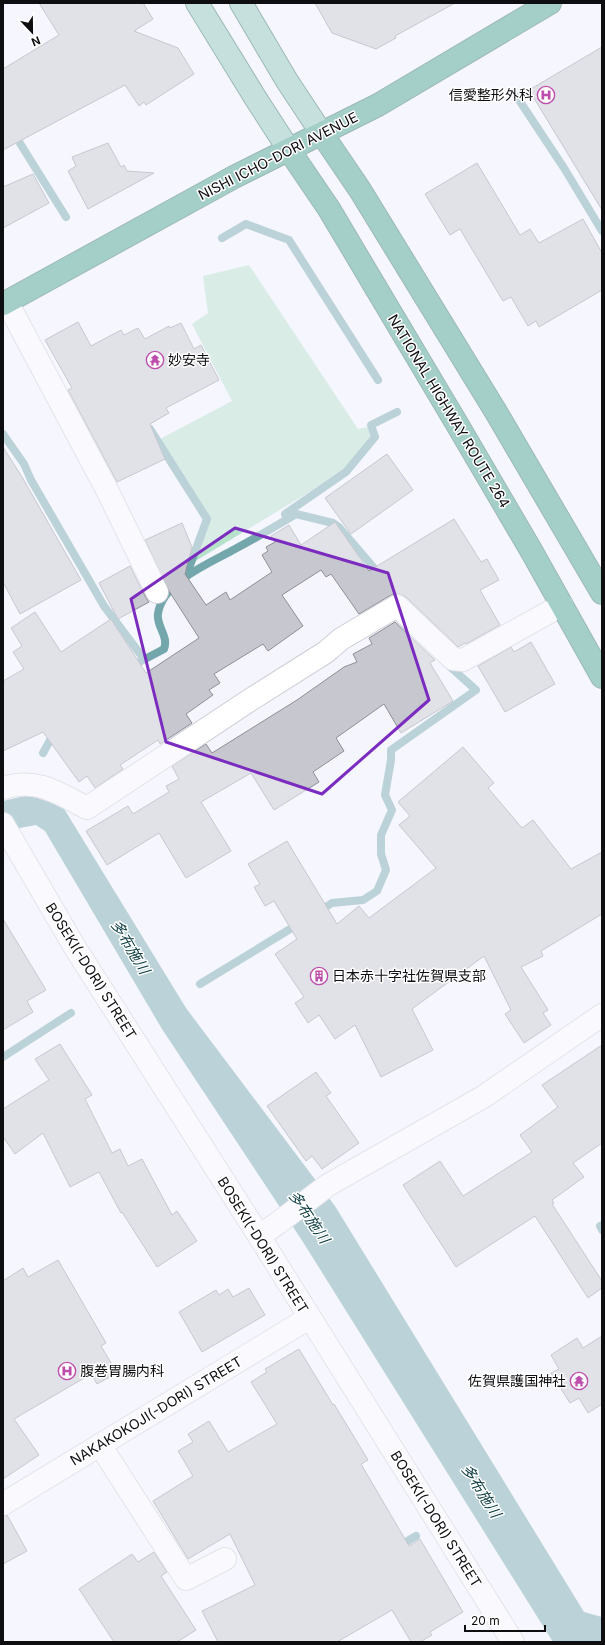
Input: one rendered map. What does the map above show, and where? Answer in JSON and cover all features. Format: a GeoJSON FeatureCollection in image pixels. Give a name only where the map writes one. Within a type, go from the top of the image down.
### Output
{"type":"FeatureCollection","features":[{"type":"Feature","properties":{"kind":"highway","name":"NISHI ICHO-DORI AVENUE"},"geometry":{"type":"LineString","coordinates":[[5,303],[234,177],[322,134],[378,104],[550,3]]}},
{"type":"Feature","properties":{"kind":"highway"},"geometry":{"type":"LineString","coordinates":[[322,134],[360,190],[496,412],[602,593]]}},
{"type":"Feature","properties":{"kind":"highway","name":"NATIONAL HIGHWAY ROUTE 264"},"geometry":{"type":"LineString","coordinates":[[289,150],[329,209],[562,605],[602,677]]}},
{"type":"Feature","properties":{"kind":"main road"},"geometry":{"type":"LineString","coordinates":[[197,3],[289,150]]}},
{"type":"Feature","properties":{"kind":"main road"},"geometry":{"type":"LineString","coordinates":[[240,3],[287,81],[322,134]]}},
{"type":"Feature","properties":{"kind":"street"},"geometry":{"type":"LineString","coordinates":[[5,303],[106,488],[157,592]]}},
{"type":"Feature","properties":{"kind":"street"},"geometry":{"type":"LineString","coordinates":[[3,788],[9,786],[35,784],[50,789],[87,808],[250,700],[326,652],[340,639],[397,606],[453,659],[464,660],[562,605]]}},
{"type":"Feature","properties":{"kind":"street","name":"BOSEKI(-DORI) STREET"},"geometry":{"type":"LineString","coordinates":[[3,824],[74,946],[259,1236],[513,1642]]}},
{"type":"Feature","properties":{"kind":"street"},"geometry":{"type":"LineString","coordinates":[[259,1236],[328,1185],[483,1097],[602,1015]]}},
{"type":"Feature","properties":{"kind":"street","name":"NAKAKOKOJI(-DORI) STREET"},"geometry":{"type":"LineString","coordinates":[[3,1504],[309,1318]]}},
{"type":"Feature","properties":{"kind":"street"},"geometry":{"type":"LineString","coordinates":[[100,1445],[186,1580],[226,1559]]}},
{"type":"Feature","properties":{"kind":"highlighted area"},"geometry":{"type":"Polygon","coordinates":[[[235,528],[388,573],[429,700],[322,794],[166,742],[131,599],[235,528]]]}},
{"type":"Feature","properties":{"kind":"green space"},"geometry":{"type":"Polygon","coordinates":[[[249,265],[358,429],[373,426],[378,436],[339,474],[194,562],[209,518],[158,440],[232,401],[192,324],[208,313],[203,276],[249,265]]]}},
{"type":"Feature","properties":{"kind":"water","name":"多布施川"},"geometry":{"type":"Polygon","coordinates":[[[29,795],[63,807],[186,1008],[335,1206],[584,1612],[602,1617],[602,1642],[553,1642],[303,1242],[162,1029],[45,831],[36,825],[3,831],[3,801],[29,795]]]}},
{"type":"Feature","properties":{"kind":"building"},"geometry":{"type":"Polygon","coordinates":[[[39,3],[143,3],[153,19],[134,31],[178,48],[194,74],[146,105],[144,102],[139,106],[125,85],[3,150],[3,69],[59,35],[39,3]]]}},
{"type":"Feature","properties":{"kind":"building"},"geometry":{"type":"Polygon","coordinates":[[[315,3],[455,3],[395,36],[396,38],[376,49],[332,33],[315,3]]]}},
{"type":"Feature","properties":{"kind":"building"},"geometry":{"type":"Polygon","coordinates":[[[602,47],[602,210],[529,90],[602,47]]]}},
{"type":"Feature","properties":{"kind":"building"},"geometry":{"type":"Polygon","coordinates":[[[108,143],[121,167],[124,165],[127,171],[154,173],[88,209],[68,171],[76,166],[72,157],[108,143]]]}},
{"type":"Feature","properties":{"kind":"building"},"geometry":{"type":"Polygon","coordinates":[[[477,163],[520,235],[530,229],[539,243],[583,219],[602,253],[602,290],[539,327],[536,321],[528,326],[511,297],[503,301],[460,229],[450,235],[425,194],[477,163]]]}},
{"type":"Feature","properties":{"kind":"building"},"geometry":{"type":"Polygon","coordinates":[[[33,174],[49,203],[3,228],[3,187],[33,174]]]}},
{"type":"Feature","properties":{"kind":"building"},"geometry":{"type":"Polygon","coordinates":[[[78,322],[91,346],[121,330],[124,335],[138,328],[145,339],[169,326],[170,328],[181,323],[194,349],[201,345],[219,380],[166,408],[169,413],[150,424],[165,459],[117,482],[68,390],[72,388],[45,340],[78,322]]]}},
{"type":"Feature","properties":{"kind":"building"},"geometry":{"type":"Polygon","coordinates":[[[3,447],[22,477],[81,580],[20,614],[3,582],[3,447]]]}},
{"type":"Feature","properties":{"kind":"building"},"geometry":{"type":"Polygon","coordinates":[[[387,454],[413,490],[351,534],[325,498],[387,454]]]}},
{"type":"Feature","properties":{"kind":"building"},"geometry":{"type":"Polygon","coordinates":[[[454,519],[481,562],[487,559],[499,580],[480,590],[500,625],[466,644],[465,643],[458,647],[406,597],[399,594],[391,595],[359,614],[331,574],[326,577],[321,570],[282,595],[303,626],[268,651],[263,644],[214,674],[220,683],[209,690],[213,695],[186,714],[192,723],[160,744],[158,740],[120,765],[123,769],[95,788],[87,776],[79,782],[43,732],[3,751],[3,681],[24,669],[13,652],[22,646],[11,628],[35,612],[61,652],[111,619],[146,673],[199,638],[169,591],[145,540],[182,523],[192,547],[185,574],[206,605],[226,592],[230,600],[272,572],[262,555],[268,551],[266,547],[275,542],[271,536],[289,525],[301,545],[335,522],[369,571],[454,519]]]}},
{"type":"Feature","properties":{"kind":"building"},"geometry":{"type":"Polygon","coordinates":[[[130,566],[149,602],[118,619],[99,583],[130,566]]]}},
{"type":"Feature","properties":{"kind":"building"},"geometry":{"type":"Polygon","coordinates":[[[395,622],[435,660],[430,663],[453,701],[401,733],[384,704],[336,738],[344,751],[313,772],[319,782],[274,810],[251,773],[201,802],[231,851],[186,878],[159,833],[107,865],[86,831],[128,806],[133,814],[169,792],[166,786],[179,779],[172,766],[206,744],[212,753],[297,700],[344,667],[357,662],[353,654],[372,644],[369,638],[395,622]]]}},
{"type":"Feature","properties":{"kind":"building"},"geometry":{"type":"Polygon","coordinates":[[[531,642],[555,684],[505,712],[478,666],[511,647],[514,652],[531,642]]]}},
{"type":"Feature","properties":{"kind":"building"},"geometry":{"type":"Polygon","coordinates":[[[463,747],[494,783],[488,788],[522,828],[533,820],[571,869],[602,852],[602,914],[541,951],[543,956],[521,967],[548,1010],[543,1013],[551,1025],[524,1043],[505,1014],[511,1010],[484,956],[412,1009],[433,1050],[381,1077],[355,1025],[335,1039],[319,1015],[308,1023],[295,1003],[304,997],[275,954],[297,939],[274,901],[265,906],[254,887],[260,884],[248,864],[287,841],[337,924],[359,906],[369,918],[436,868],[399,825],[410,816],[398,802],[463,747]]]}},
{"type":"Feature","properties":{"kind":"building"},"geometry":{"type":"Polygon","coordinates":[[[3,919],[46,990],[27,1001],[33,1012],[3,1030],[3,919]]]}},
{"type":"Feature","properties":{"kind":"building"},"geometry":{"type":"Polygon","coordinates":[[[60,1044],[92,1095],[85,1099],[112,1153],[120,1149],[128,1166],[142,1159],[172,1215],[177,1211],[197,1241],[157,1267],[122,1212],[121,1213],[99,1172],[70,1187],[43,1133],[15,1154],[3,1137],[3,1109],[49,1080],[35,1059],[60,1044]]]}},
{"type":"Feature","properties":{"kind":"building"},"geometry":{"type":"Polygon","coordinates":[[[602,1045],[602,1143],[573,1163],[584,1177],[552,1200],[554,1203],[552,1204],[602,1281],[602,1288],[588,1298],[535,1216],[456,1267],[403,1185],[440,1161],[463,1196],[532,1152],[520,1135],[558,1107],[542,1085],[602,1045]]]}},
{"type":"Feature","properties":{"kind":"building"},"geometry":{"type":"Polygon","coordinates":[[[316,1072],[331,1093],[326,1096],[359,1143],[322,1169],[312,1156],[306,1161],[267,1106],[316,1072]]]}},
{"type":"Feature","properties":{"kind":"building"},"geometry":{"type":"Polygon","coordinates":[[[58,1260],[106,1343],[101,1346],[117,1373],[97,1384],[91,1374],[14,1419],[39,1455],[3,1479],[3,1281],[23,1268],[28,1277],[58,1260]]]}},
{"type":"Feature","properties":{"kind":"building"},"geometry":{"type":"Polygon","coordinates":[[[249,1288],[265,1315],[202,1352],[179,1312],[216,1290],[219,1295],[228,1289],[233,1297],[249,1288]]]}},
{"type":"Feature","properties":{"kind":"building","name":"佐賀県護国神社"},"geometry":{"type":"Polygon","coordinates":[[[602,1336],[602,1404],[588,1413],[579,1398],[570,1403],[551,1373],[559,1369],[551,1355],[577,1338],[583,1348],[602,1336]]]}},
{"type":"Feature","properties":{"kind":"building"},"geometry":{"type":"Polygon","coordinates":[[[299,1349],[368,1460],[361,1464],[409,1546],[420,1539],[463,1612],[430,1632],[432,1635],[420,1642],[411,1642],[392,1610],[337,1642],[218,1642],[202,1611],[255,1585],[230,1534],[188,1559],[153,1501],[193,1476],[178,1451],[193,1442],[188,1434],[209,1421],[228,1452],[277,1424],[251,1382],[267,1372],[265,1369],[299,1349]]]}},
{"type":"Feature","properties":{"kind":"building"},"geometry":{"type":"Polygon","coordinates":[[[7,1515],[27,1551],[3,1564],[3,1516],[7,1515]]]}},
{"type":"Feature","properties":{"kind":"building"},"geometry":{"type":"Polygon","coordinates":[[[154,1552],[167,1572],[161,1576],[196,1630],[177,1642],[114,1642],[79,1589],[132,1554],[138,1562],[154,1552]]]}},
{"type":"Feature","properties":{"kind":"waterway"},"geometry":{"type":"LineString","coordinates":[[517,97],[564,168],[602,231]]}},
{"type":"Feature","properties":{"kind":"waterway"},"geometry":{"type":"LineString","coordinates":[[3,116],[66,217]]}},
{"type":"Feature","properties":{"kind":"waterway"},"geometry":{"type":"LineString","coordinates":[[222,238],[246,224],[289,240],[378,380]]}},
{"type":"Feature","properties":{"kind":"waterway"},"geometry":{"type":"LineString","coordinates":[[130,667],[164,649],[165,640],[159,623],[158,614],[161,603],[168,592],[201,567],[251,541],[296,514],[285,514],[346,472],[375,437],[371,425],[397,412]]}},
{"type":"Feature","properties":{"kind":"waterway"},"geometry":{"type":"LineString","coordinates":[[150,429],[207,519],[189,568],[191,572]]}},
{"type":"Feature","properties":{"kind":"waterway"},"geometry":{"type":"LineString","coordinates":[[3,434],[24,464],[31,480],[104,606],[144,659]]}},
{"type":"Feature","properties":{"kind":"waterway"},"geometry":{"type":"LineString","coordinates":[[296,514],[333,523],[339,527],[380,575]]}},
{"type":"Feature","properties":{"kind":"waterway"},"geometry":{"type":"LineString","coordinates":[[318,912],[332,903],[363,900],[377,891],[386,870],[381,854],[381,835],[392,810],[385,795],[391,760],[391,750],[476,690],[446,663]]}},
{"type":"Feature","properties":{"kind":"waterway"},"geometry":{"type":"LineString","coordinates":[[43,753],[54,733]]}},
{"type":"Feature","properties":{"kind":"waterway"},"geometry":{"type":"LineString","coordinates":[[200,984],[300,923]]}},
{"type":"Feature","properties":{"kind":"waterway"},"geometry":{"type":"LineString","coordinates":[[3,1057],[71,1013]]}},
{"type":"Feature","properties":{"kind":"waterway"},"geometry":{"type":"LineString","coordinates":[[602,1225],[600,1226],[602,1230]]}},
{"type":"Feature","properties":{"kind":"waterway"},"geometry":{"type":"LineString","coordinates":[[397,1547],[416,1536]]}},
{"type":"Feature","properties":{"kind":"place","name":"信愛整形外科"},"geometry":{"type":"Point","coordinates":[546,95]}},
{"type":"Feature","properties":{"kind":"place","name":"妙安寺"},"geometry":{"type":"Point","coordinates":[155,360]}},
{"type":"Feature","properties":{"kind":"place","name":"日本赤十字社佐賀県支部"},"geometry":{"type":"Point","coordinates":[319,976]}},
{"type":"Feature","properties":{"kind":"place","name":"腹巻胃腸内科"},"geometry":{"type":"Point","coordinates":[67,1371]}},
{"type":"Feature","properties":{"kind":"place","name":"佐賀県護国神社"},"geometry":{"type":"Point","coordinates":[579,1381]}}]}
